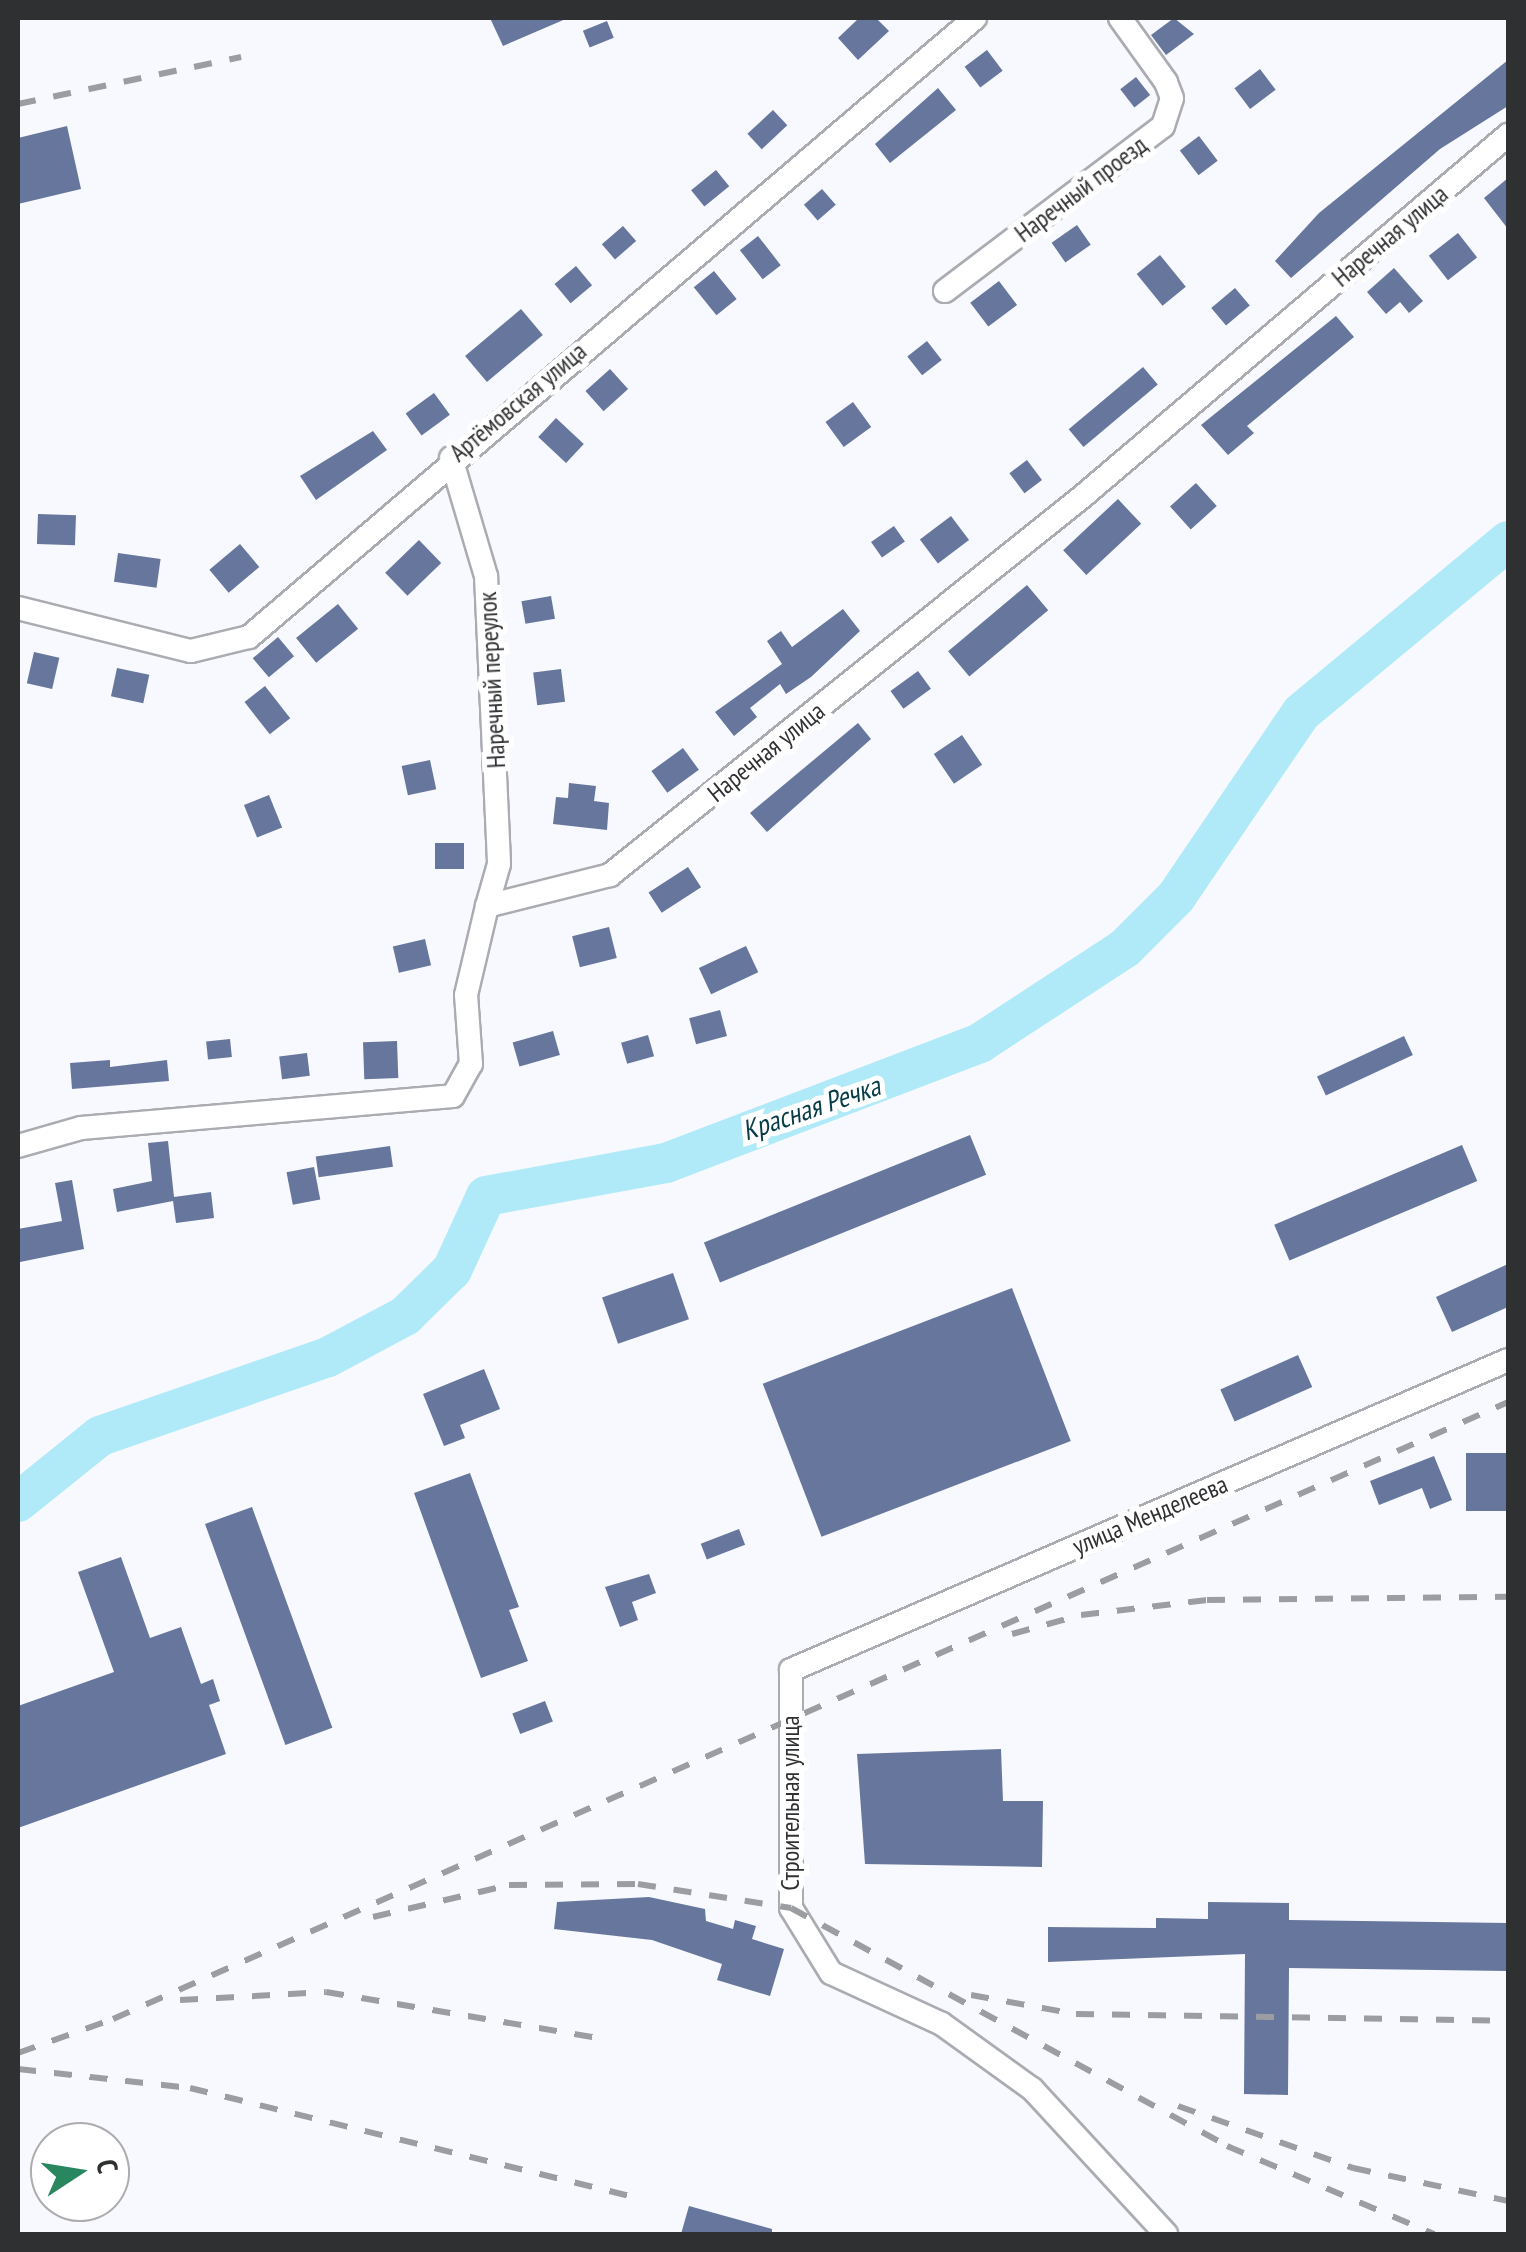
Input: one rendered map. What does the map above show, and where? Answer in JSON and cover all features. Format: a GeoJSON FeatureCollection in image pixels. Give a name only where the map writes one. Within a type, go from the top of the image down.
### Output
{"type":"FeatureCollection","features":[{"type":"Feature","properties":{"kind":"street","name":"Артёмовская улица"},"geometry":{"type":"LineString","coordinates":[[18,608],[171,648],[227,647],[975,18]]}},
{"type":"Feature","properties":{"kind":"street","name":"Наречный проезд"},"geometry":{"type":"LineString","coordinates":[[945,291],[1163,126],[1172,98],[1166,82],[1120,18]]}},
{"type":"Feature","properties":{"kind":"street","name":"Наречная улица"},"geometry":{"type":"LineString","coordinates":[[487,906],[610,876],[1083,496],[1508,136]]}},
{"type":"Feature","properties":{"kind":"street","name":"Наречный переулок"},"geometry":{"type":"LineString","coordinates":[[451,458],[486,576],[500,849],[487,906]]}},
{"type":"Feature","properties":{"kind":"street"},"geometry":{"type":"LineString","coordinates":[[18,1146],[81,1128],[453,1096],[471,1064],[466,996],[487,906]]}},
{"type":"Feature","properties":{"kind":"street","name":"улица Менделеева"},"geometry":{"type":"LineString","coordinates":[[791,1670],[1508,1360]]}},
{"type":"Feature","properties":{"kind":"street","name":"Строительная улица"},"geometry":{"type":"LineString","coordinates":[[791,1670],[791,1908],[832,1974],[942,2024],[1032,2089],[1166,2234]]}},
{"type":"Feature","properties":{"kind":"building"},"geometry":{"type":"Polygon","coordinates":[[[490,18],[568,18],[503,46],[490,18]]]}},
{"type":"Feature","properties":{"kind":"building"},"geometry":{"type":"Polygon","coordinates":[[[859,18],[876,18],[889,31],[858,60],[838,38],[859,18]]]}},
{"type":"Feature","properties":{"kind":"building"},"geometry":{"type":"Polygon","coordinates":[[[1174,18],[1194,34],[1166,55],[1151,35],[1174,18]]]}},
{"type":"Feature","properties":{"kind":"building"},"geometry":{"type":"Polygon","coordinates":[[[607,21],[614,38],[590,47],[583,31],[607,21]]]}},
{"type":"Feature","properties":{"kind":"building"},"geometry":{"type":"Polygon","coordinates":[[[987,50],[1003,71],[980,88],[965,67],[987,50]]]}},
{"type":"Feature","properties":{"kind":"building"},"geometry":{"type":"Polygon","coordinates":[[[1508,60],[1508,106],[1440,149],[1291,278],[1275,261],[1319,213],[1508,60]]]}},
{"type":"Feature","properties":{"kind":"building"},"geometry":{"type":"Polygon","coordinates":[[[1260,69],[1276,90],[1250,109],[1234,88],[1260,69]]]}},
{"type":"Feature","properties":{"kind":"building"},"geometry":{"type":"Polygon","coordinates":[[[1136,77],[1150,95],[1134,107],[1120,89],[1136,77]]]}},
{"type":"Feature","properties":{"kind":"building"},"geometry":{"type":"Polygon","coordinates":[[[938,88],[956,110],[890,163],[875,144],[938,88]]]}},
{"type":"Feature","properties":{"kind":"building"},"geometry":{"type":"Polygon","coordinates":[[[773,110],[787,125],[762,149],[747,134],[773,110]]]}},
{"type":"Feature","properties":{"kind":"building"},"geometry":{"type":"Polygon","coordinates":[[[67,126],[81,189],[18,204],[18,138],[67,126]]]}},
{"type":"Feature","properties":{"kind":"building"},"geometry":{"type":"Polygon","coordinates":[[[1199,136],[1218,161],[1198,175],[1180,150],[1199,136]]]}},
{"type":"Feature","properties":{"kind":"building"},"geometry":{"type":"Polygon","coordinates":[[[716,170],[729,186],[704,206],[691,190],[716,170]]]}},
{"type":"Feature","properties":{"kind":"building"},"geometry":{"type":"Polygon","coordinates":[[[1508,178],[1508,229],[1484,198],[1508,178]]]}},
{"type":"Feature","properties":{"kind":"building"},"geometry":{"type":"Polygon","coordinates":[[[822,189],[836,205],[818,221],[804,205],[822,189]]]}},
{"type":"Feature","properties":{"kind":"building"},"geometry":{"type":"Polygon","coordinates":[[[1077,225],[1091,245],[1065,262],[1052,243],[1077,225]]]}},
{"type":"Feature","properties":{"kind":"building"},"geometry":{"type":"Polygon","coordinates":[[[623,226],[636,241],[615,259],[602,244],[623,226]]]}},
{"type":"Feature","properties":{"kind":"building"},"geometry":{"type":"Polygon","coordinates":[[[1458,233],[1477,257],[1448,280],[1429,256],[1458,233]]]}},
{"type":"Feature","properties":{"kind":"building"},"geometry":{"type":"Polygon","coordinates":[[[758,236],[781,265],[763,279],[740,250],[758,236]]]}},
{"type":"Feature","properties":{"kind":"building"},"geometry":{"type":"Polygon","coordinates":[[[1160,255],[1186,287],[1162,306],[1137,274],[1160,255]]]}},
{"type":"Feature","properties":{"kind":"building"},"geometry":{"type":"Polygon","coordinates":[[[576,266],[592,285],[571,303],[555,284],[576,266]]]}},
{"type":"Feature","properties":{"kind":"building"},"geometry":{"type":"Polygon","coordinates":[[[1394,268],[1423,301],[1409,313],[1400,302],[1386,314],[1367,292],[1394,268]]]}},
{"type":"Feature","properties":{"kind":"building"},"geometry":{"type":"Polygon","coordinates":[[[714,271],[737,299],[716,315],[694,287],[714,271]]]}},
{"type":"Feature","properties":{"kind":"building"},"geometry":{"type":"Polygon","coordinates":[[[999,281],[1017,305],[988,327],[970,303],[999,281]]]}},
{"type":"Feature","properties":{"kind":"building"},"geometry":{"type":"Polygon","coordinates":[[[1235,288],[1250,306],[1226,326],[1211,308],[1235,288]]]}},
{"type":"Feature","properties":{"kind":"building"},"geometry":{"type":"Polygon","coordinates":[[[521,309],[543,335],[487,382],[465,356],[521,309]]]}},
{"type":"Feature","properties":{"kind":"building"},"geometry":{"type":"Polygon","coordinates":[[[1336,316],[1354,337],[1247,426],[1254,433],[1228,455],[1201,425],[1336,316]]]}},
{"type":"Feature","properties":{"kind":"building"},"geometry":{"type":"Polygon","coordinates":[[[927,341],[942,360],[922,375],[907,356],[927,341]]]}},
{"type":"Feature","properties":{"kind":"building"},"geometry":{"type":"Polygon","coordinates":[[[1143,367],[1158,385],[1083,447],[1069,429],[1143,367]]]}},
{"type":"Feature","properties":{"kind":"building"},"geometry":{"type":"Polygon","coordinates":[[[610,369],[628,389],[604,411],[585,391],[610,369]]]}},
{"type":"Feature","properties":{"kind":"building"},"geometry":{"type":"Polygon","coordinates":[[[434,393],[450,415],[422,435],[406,414],[434,393]]]}},
{"type":"Feature","properties":{"kind":"building"},"geometry":{"type":"Polygon","coordinates":[[[853,402],[871,427],[844,447],[825,422],[853,402]]]}},
{"type":"Feature","properties":{"kind":"building"},"geometry":{"type":"Polygon","coordinates":[[[556,418],[584,444],[566,463],[538,437],[556,418]]]}},
{"type":"Feature","properties":{"kind":"building"},"geometry":{"type":"Polygon","coordinates":[[[373,431],[387,450],[316,500],[300,476],[373,431]]]}},
{"type":"Feature","properties":{"kind":"building"},"geometry":{"type":"Polygon","coordinates":[[[1027,460],[1042,480],[1024,493],[1009,473],[1027,460]]]}},
{"type":"Feature","properties":{"kind":"building"},"geometry":{"type":"Polygon","coordinates":[[[1196,483],[1217,506],[1191,529],[1170,506],[1196,483]]]}},
{"type":"Feature","properties":{"kind":"building"},"geometry":{"type":"Polygon","coordinates":[[[1118,499],[1141,524],[1086,575],[1063,550],[1118,499]]]}},
{"type":"Feature","properties":{"kind":"building"},"geometry":{"type":"Polygon","coordinates":[[[38,514],[76,515],[75,545],[37,544],[38,514]]]}},
{"type":"Feature","properties":{"kind":"building"},"geometry":{"type":"Polygon","coordinates":[[[951,516],[969,540],[938,563],[920,539],[951,516]]]}},
{"type":"Feature","properties":{"kind":"building"},"geometry":{"type":"Polygon","coordinates":[[[894,526],[905,542],[882,558],[871,542],[894,526]]]}},
{"type":"Feature","properties":{"kind":"building"},"geometry":{"type":"Polygon","coordinates":[[[419,540],[441,563],[407,596],[385,573],[419,540]]]}},
{"type":"Feature","properties":{"kind":"building"},"geometry":{"type":"Polygon","coordinates":[[[240,544],[259,567],[229,593],[209,570],[240,544]]]}},
{"type":"Feature","properties":{"kind":"building"},"geometry":{"type":"Polygon","coordinates":[[[118,553],[161,559],[157,588],[114,582],[118,553]]]}},
{"type":"Feature","properties":{"kind":"building"},"geometry":{"type":"Polygon","coordinates":[[[1027,585],[1048,610],[969,676],[948,651],[1027,585]]]}},
{"type":"Feature","properties":{"kind":"building"},"geometry":{"type":"Polygon","coordinates":[[[551,596],[555,619],[525,624],[521,601],[551,596]]]}},
{"type":"Feature","properties":{"kind":"building"},"geometry":{"type":"Polygon","coordinates":[[[338,604],[358,629],[316,663],[296,638],[338,604]]]}},
{"type":"Feature","properties":{"kind":"building"},"geometry":{"type":"Polygon","coordinates":[[[843,609],[860,631],[811,677],[786,694],[780,684],[750,708],[757,717],[734,736],[715,712],[782,664],[767,641],[781,631],[792,647],[843,609]]]}},
{"type":"Feature","properties":{"kind":"building"},"geometry":{"type":"Polygon","coordinates":[[[278,637],[294,656],[269,677],[253,658],[278,637]]]}},
{"type":"Feature","properties":{"kind":"building"},"geometry":{"type":"Polygon","coordinates":[[[34,652],[59,658],[52,689],[27,683],[34,652]]]}},
{"type":"Feature","properties":{"kind":"building"},"geometry":{"type":"Polygon","coordinates":[[[117,668],[149,675],[143,703],[111,696],[117,668]]]}},
{"type":"Feature","properties":{"kind":"building"},"geometry":{"type":"Polygon","coordinates":[[[561,669],[565,702],[537,705],[533,672],[561,669]]]}},
{"type":"Feature","properties":{"kind":"building"},"geometry":{"type":"Polygon","coordinates":[[[918,671],[931,689],[903,709],[890,691],[918,671]]]}},
{"type":"Feature","properties":{"kind":"building"},"geometry":{"type":"Polygon","coordinates":[[[265,686],[290,718],[270,734],[245,702],[265,686]]]}},
{"type":"Feature","properties":{"kind":"building"},"geometry":{"type":"Polygon","coordinates":[[[858,723],[871,739],[767,832],[750,813],[858,723]]]}},
{"type":"Feature","properties":{"kind":"building"},"geometry":{"type":"Polygon","coordinates":[[[962,735],[982,765],[954,784],[934,754],[962,735]]]}},
{"type":"Feature","properties":{"kind":"building"},"geometry":{"type":"Polygon","coordinates":[[[683,748],[699,770],[667,793],[651,771],[683,748]]]}},
{"type":"Feature","properties":{"kind":"building"},"geometry":{"type":"Polygon","coordinates":[[[430,760],[436,789],[408,795],[402,766],[430,760]]]}},
{"type":"Feature","properties":{"kind":"building"},"geometry":{"type":"Polygon","coordinates":[[[569,783],[596,786],[594,801],[609,803],[607,830],[553,824],[556,797],[568,798],[569,783]]]}},
{"type":"Feature","properties":{"kind":"building"},"geometry":{"type":"Polygon","coordinates":[[[269,795],[282,827],[257,838],[244,805],[269,795]]]}},
{"type":"Feature","properties":{"kind":"building"},"geometry":{"type":"Polygon","coordinates":[[[435,843],[464,843],[464,869],[435,869],[435,843]]]}},
{"type":"Feature","properties":{"kind":"building"},"geometry":{"type":"Polygon","coordinates":[[[688,867],[701,887],[662,913],[649,893],[688,867]]]}},
{"type":"Feature","properties":{"kind":"building"},"geometry":{"type":"Polygon","coordinates":[[[609,927],[617,958],[580,967],[572,936],[609,927]]]}},
{"type":"Feature","properties":{"kind":"building"},"geometry":{"type":"Polygon","coordinates":[[[425,939],[431,965],[399,973],[393,946],[425,939]]]}},
{"type":"Feature","properties":{"kind":"building"},"geometry":{"type":"Polygon","coordinates":[[[746,946],[758,972],[711,994],[699,968],[746,946]]]}},
{"type":"Feature","properties":{"kind":"building"},"geometry":{"type":"Polygon","coordinates":[[[720,1010],[727,1036],[696,1044],[689,1018],[720,1010]]]}},
{"type":"Feature","properties":{"kind":"building"},"geometry":{"type":"Polygon","coordinates":[[[553,1031],[560,1055],[520,1067],[513,1043],[553,1031]]]}},
{"type":"Feature","properties":{"kind":"building"},"geometry":{"type":"Polygon","coordinates":[[[648,1035],[654,1056],[627,1064],[621,1043],[648,1035]]]}},
{"type":"Feature","properties":{"kind":"building"},"geometry":{"type":"Polygon","coordinates":[[[1404,1036],[1413,1055],[1326,1096],[1317,1077],[1404,1036]]]}},
{"type":"Feature","properties":{"kind":"building"},"geometry":{"type":"Polygon","coordinates":[[[230,1039],[232,1057],[208,1059],[206,1042],[230,1039]]]}},
{"type":"Feature","properties":{"kind":"building"},"geometry":{"type":"Polygon","coordinates":[[[397,1041],[398,1078],[364,1079],[363,1042],[397,1041]]]}},
{"type":"Feature","properties":{"kind":"building"},"geometry":{"type":"Polygon","coordinates":[[[307,1053],[310,1076],[282,1079],[279,1056],[307,1053]]]}},
{"type":"Feature","properties":{"kind":"building"},"geometry":{"type":"Polygon","coordinates":[[[110,1060],[110,1067],[167,1060],[169,1081],[72,1089],[70,1063],[110,1060]]]}},
{"type":"Feature","properties":{"kind":"building"},"geometry":{"type":"Polygon","coordinates":[[[970,1135],[986,1175],[720,1282],[704,1243],[970,1135]]]}},
{"type":"Feature","properties":{"kind":"building"},"geometry":{"type":"Polygon","coordinates":[[[168,1141],[174,1197],[211,1192],[214,1218],[176,1223],[173,1201],[117,1212],[113,1189],[152,1181],[148,1143],[168,1141]]]}},
{"type":"Feature","properties":{"kind":"building"},"geometry":{"type":"Polygon","coordinates":[[[1462,1145],[1477,1181],[1289,1261],[1274,1225],[1462,1145]]]}},
{"type":"Feature","properties":{"kind":"building"},"geometry":{"type":"Polygon","coordinates":[[[390,1146],[393,1167],[319,1177],[316,1156],[390,1146]]]}},
{"type":"Feature","properties":{"kind":"building"},"geometry":{"type":"Polygon","coordinates":[[[314,1167],[320,1199],[293,1205],[287,1172],[314,1167]]]}},
{"type":"Feature","properties":{"kind":"building"},"geometry":{"type":"Polygon","coordinates":[[[72,1180],[84,1249],[20,1262],[18,1229],[62,1221],[55,1183],[72,1180]]]}},
{"type":"Feature","properties":{"kind":"building"},"geometry":{"type":"Polygon","coordinates":[[[1508,1264],[1508,1307],[1452,1332],[1436,1297],[1508,1264]]]}},
{"type":"Feature","properties":{"kind":"building"},"geometry":{"type":"Polygon","coordinates":[[[673,1273],[689,1319],[618,1344],[602,1297],[673,1273]]]}},
{"type":"Feature","properties":{"kind":"building"},"geometry":{"type":"Polygon","coordinates":[[[1012,1288],[1071,1441],[822,1537],[763,1384],[1012,1288]]]}},
{"type":"Feature","properties":{"kind":"building"},"geometry":{"type":"Polygon","coordinates":[[[1298,1355],[1312,1387],[1235,1422],[1220,1390],[1298,1355]]]}},
{"type":"Feature","properties":{"kind":"building"},"geometry":{"type":"Polygon","coordinates":[[[484,1369],[500,1409],[460,1425],[465,1438],[444,1446],[423,1394],[484,1369]]]}},
{"type":"Feature","properties":{"kind":"building"},"geometry":{"type":"Polygon","coordinates":[[[1466,1453],[1508,1453],[1508,1511],[1466,1511],[1466,1453]]]}},
{"type":"Feature","properties":{"kind":"building"},"geometry":{"type":"Polygon","coordinates":[[[1434,1456],[1452,1500],[1430,1509],[1422,1488],[1379,1505],[1370,1481],[1434,1456]]]}},
{"type":"Feature","properties":{"kind":"building"},"geometry":{"type":"Polygon","coordinates":[[[470,1473],[519,1607],[509,1610],[528,1661],[481,1678],[414,1493],[470,1473]]]}},
{"type":"Feature","properties":{"kind":"building"},"geometry":{"type":"Polygon","coordinates":[[[252,1507],[332,1728],[285,1745],[205,1524],[252,1507]]]}},
{"type":"Feature","properties":{"kind":"building"},"geometry":{"type":"Polygon","coordinates":[[[739,1529],[745,1545],[707,1560],[701,1544],[739,1529]]]}},
{"type":"Feature","properties":{"kind":"building"},"geometry":{"type":"Polygon","coordinates":[[[121,1557],[150,1638],[181,1627],[201,1684],[213,1679],[220,1701],[209,1705],[226,1754],[18,1828],[18,1706],[114,1672],[78,1572],[121,1557]]]}},
{"type":"Feature","properties":{"kind":"building"},"geometry":{"type":"Polygon","coordinates":[[[649,1574],[656,1593],[632,1602],[638,1620],[620,1627],[605,1587],[649,1574]]]}},
{"type":"Feature","properties":{"kind":"building"},"geometry":{"type":"Polygon","coordinates":[[[545,1701],[553,1722],[520,1734],[512,1714],[545,1701]]]}},
{"type":"Feature","properties":{"kind":"building"},"geometry":{"type":"Polygon","coordinates":[[[1001,1749],[1003,1801],[1043,1801],[1042,1867],[865,1864],[857,1754],[1001,1749]]]}},
{"type":"Feature","properties":{"kind":"building"},"geometry":{"type":"Polygon","coordinates":[[[649,1897],[705,1909],[706,1921],[733,1929],[735,1920],[756,1926],[752,1939],[784,1949],[770,1996],[717,1980],[722,1964],[652,1940],[554,1929],[557,1902],[649,1897]]]}},
{"type":"Feature","properties":{"kind":"building"},"geometry":{"type":"Polygon","coordinates":[[[1208,1902],[1289,1903],[1289,1920],[1508,1923],[1508,1971],[1289,1968],[1288,2095],[1244,2094],[1245,1954],[1048,1962],[1048,1927],[1156,1928],[1156,1918],[1208,1919],[1208,1902]]]}},
{"type":"Feature","properties":{"kind":"building"},"geometry":{"type":"Polygon","coordinates":[[[689,2206],[772,2229],[772,2234],[681,2234],[689,2206]]]}},
{"type":"Feature","properties":{"kind":"waterway","name":"Красная Речка"},"geometry":{"type":"LineString","coordinates":[[18,1502],[100,1436],[328,1357],[405,1316],[452,1270],[486,1196],[666,1163],[980,1043],[1125,948],[1176,897],[1301,713],[1508,541]]}},
{"type":"Feature","properties":{"kind":"railway"},"geometry":{"type":"LineString","coordinates":[[18,104],[241,57]]}},
{"type":"Feature","properties":{"kind":"railway"},"geometry":{"type":"LineString","coordinates":[[18,2053],[113,2019],[1508,1402]]}},
{"type":"Feature","properties":{"kind":"railway"},"geometry":{"type":"LineString","coordinates":[[1012,1634],[1081,1615],[1207,1600],[1508,1597]]}},
{"type":"Feature","properties":{"kind":"railway"},"geometry":{"type":"LineString","coordinates":[[373,1917],[509,1885],[638,1884],[791,1908],[1227,2146],[1434,2234]]}},
{"type":"Feature","properties":{"kind":"railway"},"geometry":{"type":"LineString","coordinates":[[180,2000],[326,1992],[604,2039]]}},
{"type":"Feature","properties":{"kind":"railway"},"geometry":{"type":"LineString","coordinates":[[971,1995],[1076,2014],[1508,2021]]}},
{"type":"Feature","properties":{"kind":"railway"},"geometry":{"type":"LineString","coordinates":[[18,2069],[190,2088],[637,2198]]}},
{"type":"Feature","properties":{"kind":"railway"},"geometry":{"type":"LineString","coordinates":[[1178,2106],[1353,2168],[1508,2201]]}}]}
